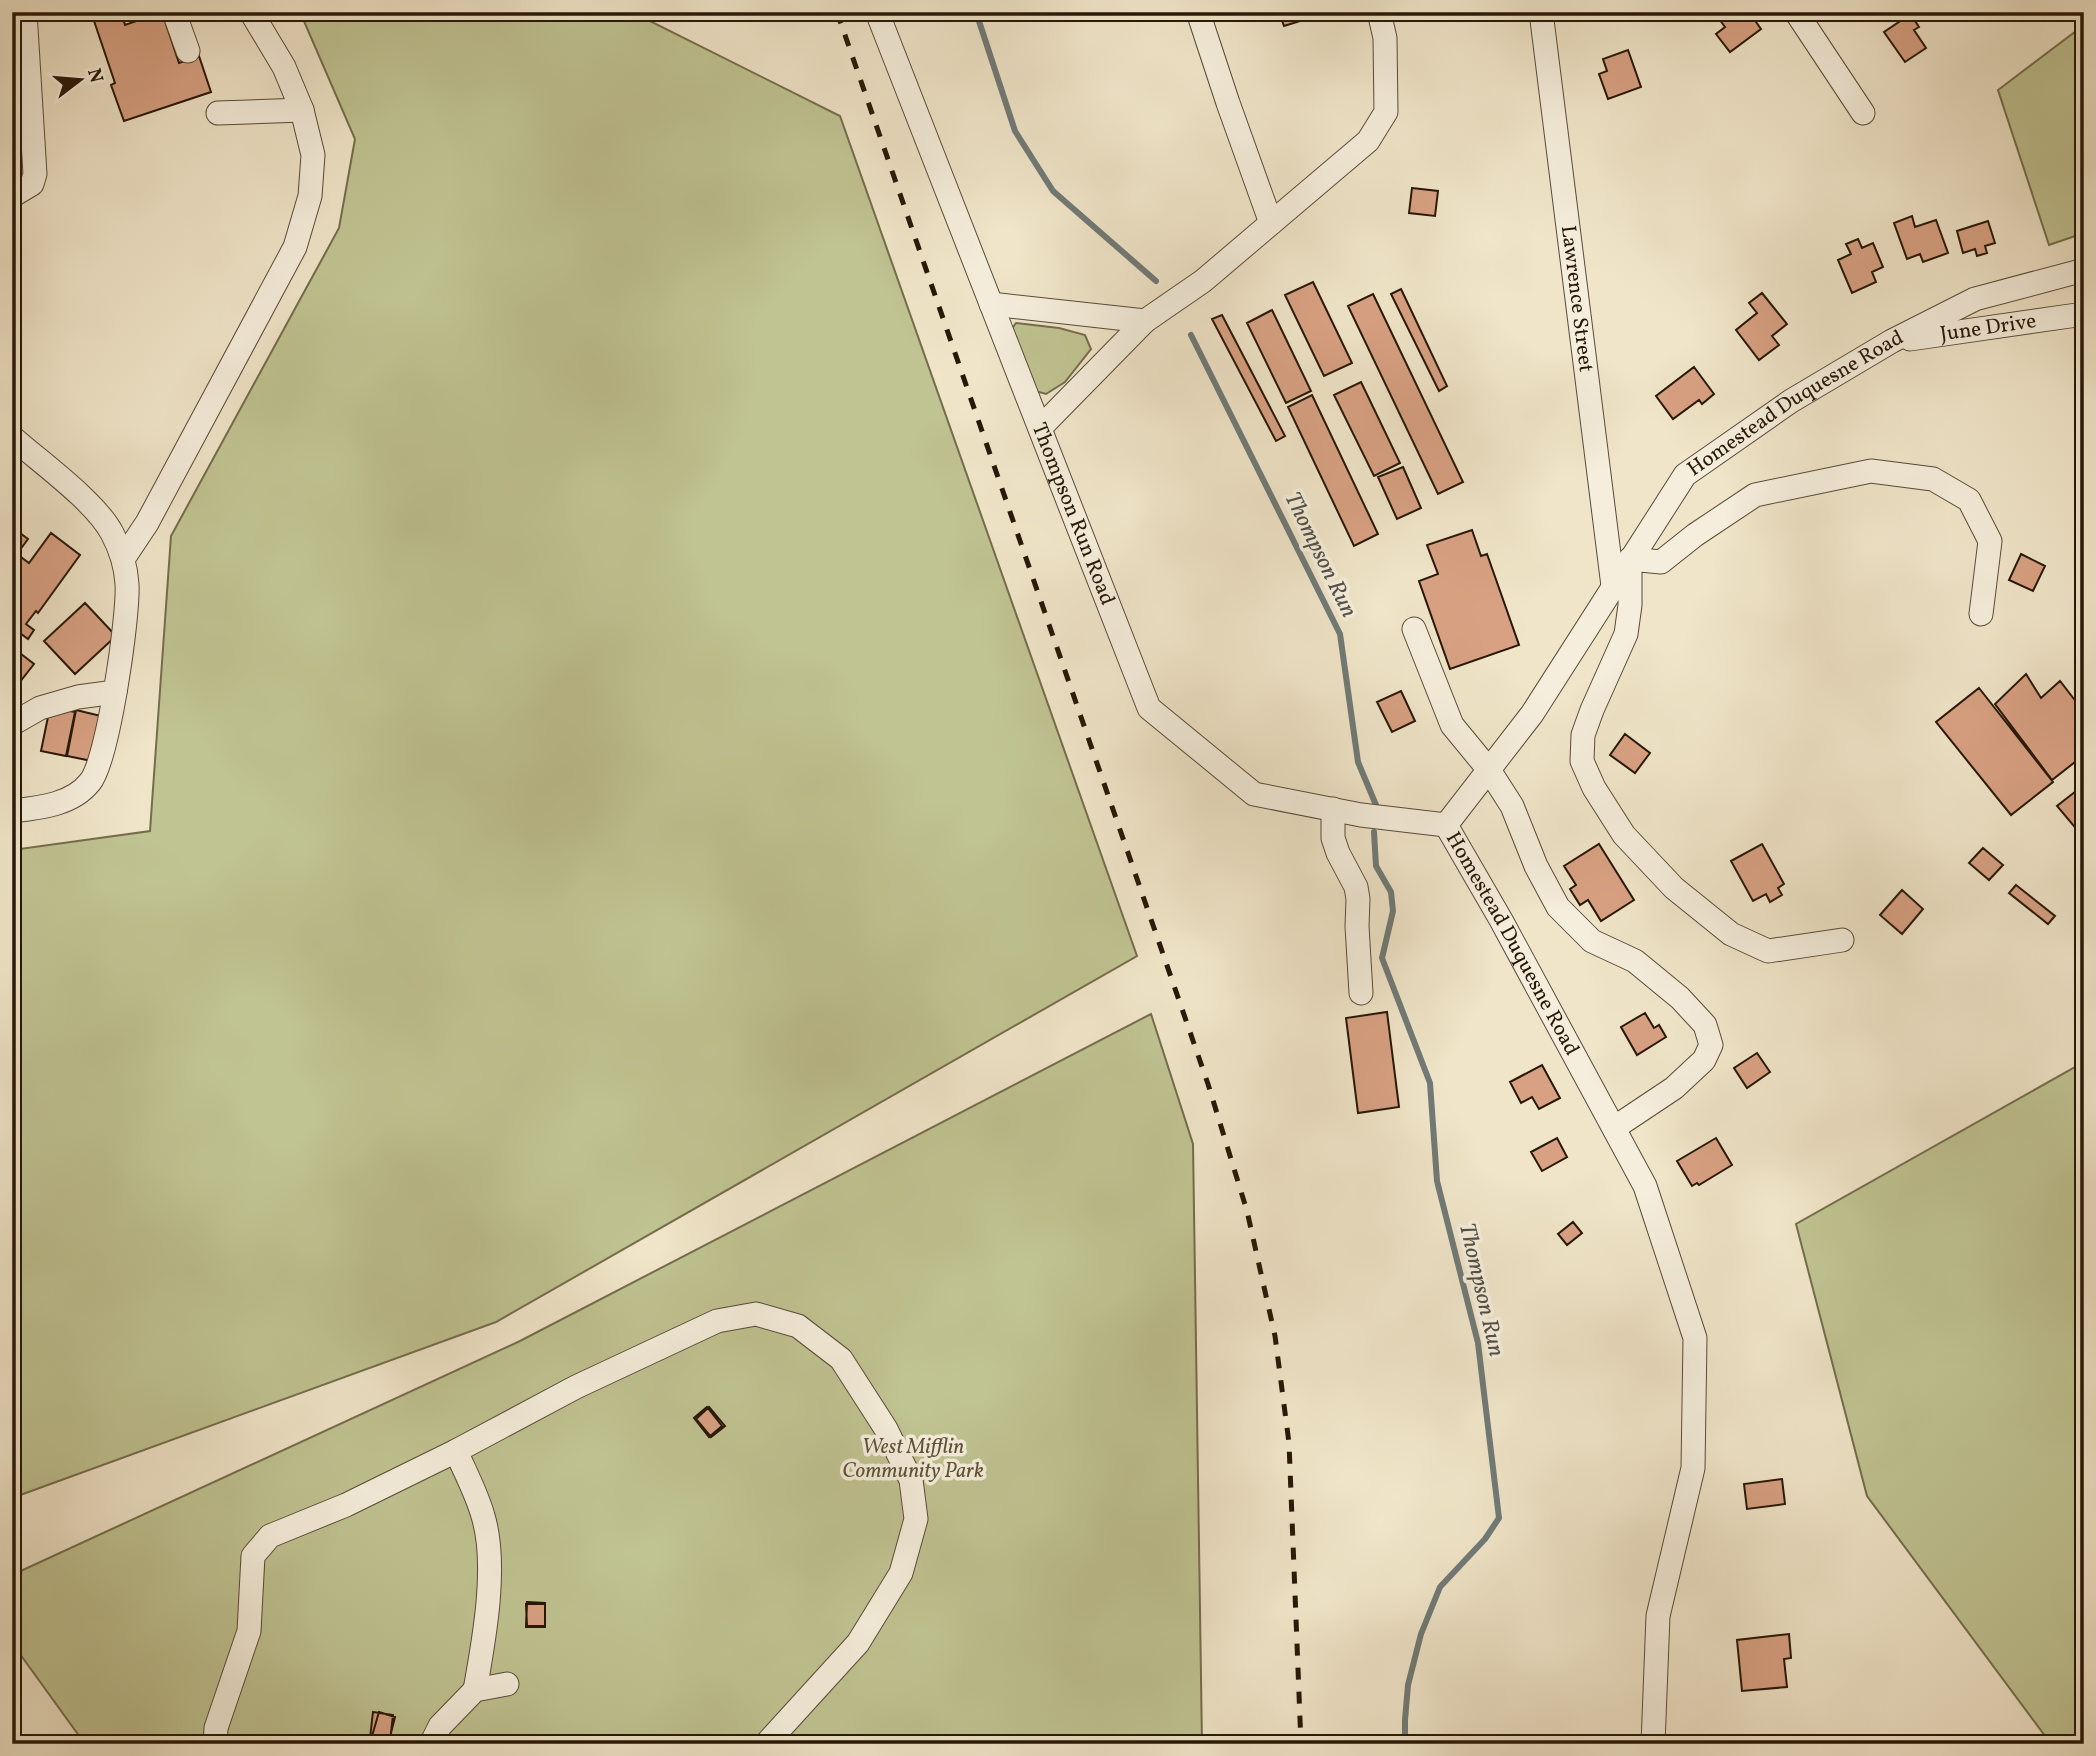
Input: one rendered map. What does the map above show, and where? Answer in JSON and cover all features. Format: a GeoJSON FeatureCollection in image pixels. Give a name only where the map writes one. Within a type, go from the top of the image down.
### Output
{"type":"FeatureCollection","features":[{"type":"Feature","properties":{"kind":"street"},"geometry":{"type":"LineString","coordinates":[[12,196],[29,187],[35,179],[25,12]]}},
{"type":"Feature","properties":{"kind":"street"},"geometry":{"type":"LineString","coordinates":[[174,12],[188,51]]}},
{"type":"Feature","properties":{"kind":"street"},"geometry":{"type":"LineString","coordinates":[[122,559],[147,523],[295,247],[310,196],[313,155],[302,110],[284,67],[251,12]]}},
{"type":"Feature","properties":{"kind":"street","name":"Thompson Run Road"},"geometry":{"type":"LineString","coordinates":[[877,12],[1149,708],[1254,794],[1361,815],[1446,825]]}},
{"type":"Feature","properties":{"kind":"street"},"geometry":{"type":"LineString","coordinates":[[1198,12],[1271,223]]}},
{"type":"Feature","properties":{"kind":"street"},"geometry":{"type":"LineString","coordinates":[[1040,428],[1145,321],[1203,281],[1368,141],[1386,112],[1385,38],[1379,12]]}},
{"type":"Feature","properties":{"kind":"street","name":"Lawrence Street"},"geometry":{"type":"LineString","coordinates":[[1541,12],[1613,586]]}},
{"type":"Feature","properties":{"kind":"street"},"geometry":{"type":"LineString","coordinates":[[1796,12],[1863,113]]}},
{"type":"Feature","properties":{"kind":"street"},"geometry":{"type":"LineString","coordinates":[[218,113],[302,110]]}},
{"type":"Feature","properties":{"kind":"street","name":"Homestead Duquesne Road"},"geometry":{"type":"LineString","coordinates":[[1653,1744],[1658,1616],[1693,1468],[1695,1338],[1645,1185],[1501,920],[1446,825],[1532,714],[1685,475],[1791,401],[1892,341],[1975,299],[2084,270]]}},
{"type":"Feature","properties":{"kind":"street"},"geometry":{"type":"LineString","coordinates":[[991,304],[1145,321]]}},
{"type":"Feature","properties":{"kind":"street","name":"June Drive"},"geometry":{"type":"LineString","coordinates":[[1892,341],[2084,314]]}},
{"type":"Feature","properties":{"kind":"street"},"geometry":{"type":"LineString","coordinates":[[12,437],[86,501],[112,531],[127,584],[126,611],[114,692],[100,765],[91,782],[76,795],[58,803],[12,811]]}},
{"type":"Feature","properties":{"kind":"street"},"geometry":{"type":"LineString","coordinates":[[1842,940],[1768,951],[1731,934],[1665,879],[1624,835],[1594,788],[1582,761],[1583,736],[1626,634],[1630,606],[1630,559],[1661,562],[1695,535],[1755,495],[1871,471],[1933,479],[1969,500],[1990,541],[1981,614]]}},
{"type":"Feature","properties":{"kind":"street"},"geometry":{"type":"LineString","coordinates":[[1413,629],[1452,725],[1489,769],[1512,806],[1536,866],[1558,907],[1592,941],[1635,961],[1680,998],[1705,1025],[1711,1045],[1704,1060],[1674,1088],[1614,1128]]}},
{"type":"Feature","properties":{"kind":"street"},"geometry":{"type":"LineString","coordinates":[[12,724],[40,708],[78,697],[114,692]]}},
{"type":"Feature","properties":{"kind":"street"},"geometry":{"type":"LineString","coordinates":[[1333,809],[1334,838],[1338,853],[1351,874],[1358,899],[1361,993]]}},
{"type":"Feature","properties":{"kind":"street"},"geometry":{"type":"LineString","coordinates":[[215,1744],[216,1727],[249,1631],[253,1556],[270,1536],[346,1505],[456,1451],[576,1387],[718,1321],[756,1314],[797,1326],[841,1359],[886,1429],[911,1480],[916,1519],[901,1573],[858,1643],[766,1744]]}},
{"type":"Feature","properties":{"kind":"street"},"geometry":{"type":"LineString","coordinates":[[432,1744],[440,1726],[475,1690],[485,1634],[490,1555],[484,1517],[456,1451]]}},
{"type":"Feature","properties":{"kind":"street"},"geometry":{"type":"LineString","coordinates":[[475,1690],[507,1684]]}},
{"type":"Feature","properties":{"kind":"green space"},"geometry":{"type":"Polygon","coordinates":[[[300,12],[632,12],[840,116],[1137,956],[496,1322],[12,1498],[12,850],[150,831],[171,536],[339,228],[355,139],[300,12]]]}},
{"type":"Feature","properties":{"kind":"green space"},"geometry":{"type":"Polygon","coordinates":[[[2084,25],[2084,233],[2049,245],[1998,90],[2084,25]]]}},
{"type":"Feature","properties":{"kind":"green space"},"geometry":{"type":"Polygon","coordinates":[[[1016,323],[1059,328],[1085,335],[1091,349],[1065,382],[1046,394],[1035,391],[1008,334],[1016,323]]]}},
{"type":"Feature","properties":{"kind":"green space","name":"West Mifflin Community Park"},"geometry":{"type":"Polygon","coordinates":[[[1151,1014],[1193,1144],[1202,1744],[85,1744],[12,1643],[12,1575],[520,1341],[1151,1014]]]}},
{"type":"Feature","properties":{"kind":"green space"},"geometry":{"type":"Polygon","coordinates":[[[2084,1062],[2084,1744],[2051,1744],[1867,1496],[1796,1224],[2084,1062]]]}},
{"type":"Feature","properties":{"kind":"building"},"geometry":{"type":"Polygon","coordinates":[[[91,12],[121,12],[125,25],[162,12],[179,63],[199,56],[211,92],[124,121],[111,85],[115,83],[91,12]]]}},
{"type":"Feature","properties":{"kind":"building"},"geometry":{"type":"Polygon","coordinates":[[[1279,12],[1329,12],[1284,26],[1279,12]]]}},
{"type":"Feature","properties":{"kind":"building"},"geometry":{"type":"Polygon","coordinates":[[[1714,12],[1749,12],[1761,29],[1730,52],[1716,34],[1725,27],[1714,12]]]}},
{"type":"Feature","properties":{"kind":"building"},"geometry":{"type":"Polygon","coordinates":[[[1837,12],[1851,12],[1842,20],[1837,12]]]}},
{"type":"Feature","properties":{"kind":"building"},"geometry":{"type":"Polygon","coordinates":[[[1905,18],[1907,21],[1913,18],[1919,27],[1914,30],[1926,48],[1905,62],[1884,32],[1905,18]]]}},
{"type":"Feature","properties":{"kind":"building"},"geometry":{"type":"Polygon","coordinates":[[[1628,50],[1641,87],[1608,99],[1599,74],[1607,71],[1603,59],[1628,50]]]}},
{"type":"Feature","properties":{"kind":"building"},"geometry":{"type":"Polygon","coordinates":[[[1412,188],[1438,191],[1435,216],[1409,213],[1412,188]]]}},
{"type":"Feature","properties":{"kind":"building"},"geometry":{"type":"Polygon","coordinates":[[[1912,216],[1915,227],[1936,220],[1948,253],[1923,262],[1920,254],[1907,259],[1894,223],[1912,216]]]}},
{"type":"Feature","properties":{"kind":"building"},"geometry":{"type":"Polygon","coordinates":[[[1988,221],[1995,243],[1985,246],[1987,253],[1977,256],[1975,249],[1963,253],[1957,231],[1988,221]]]}},
{"type":"Feature","properties":{"kind":"building"},"geometry":{"type":"Polygon","coordinates":[[[1858,239],[1862,248],[1873,243],[1883,267],[1872,272],[1876,282],[1852,293],[1838,260],[1851,254],[1846,244],[1858,239]]]}},
{"type":"Feature","properties":{"kind":"building"},"geometry":{"type":"Polygon","coordinates":[[[1313,282],[1352,363],[1324,376],[1285,295],[1313,282]]]}},
{"type":"Feature","properties":{"kind":"building"},"geometry":{"type":"Polygon","coordinates":[[[1401,289],[1447,386],[1439,391],[1391,294],[1401,289]]]}},
{"type":"Feature","properties":{"kind":"building"},"geometry":{"type":"Polygon","coordinates":[[[1762,293],[1787,324],[1772,336],[1779,345],[1759,360],[1736,330],[1757,313],[1749,303],[1762,293]]]}},
{"type":"Feature","properties":{"kind":"building"},"geometry":{"type":"Polygon","coordinates":[[[1373,294],[1463,482],[1438,494],[1348,306],[1373,294]]]}},
{"type":"Feature","properties":{"kind":"building"},"geometry":{"type":"Polygon","coordinates":[[[1272,310],[1311,391],[1286,403],[1247,323],[1272,310]]]}},
{"type":"Feature","properties":{"kind":"building"},"geometry":{"type":"Polygon","coordinates":[[[1222,315],[1285,436],[1276,441],[1212,319],[1222,315]]]}},
{"type":"Feature","properties":{"kind":"building"},"geometry":{"type":"Polygon","coordinates":[[[1694,367],[1714,394],[1702,404],[1699,400],[1673,419],[1656,396],[1694,367]]]}},
{"type":"Feature","properties":{"kind":"building"},"geometry":{"type":"Polygon","coordinates":[[[1361,382],[1400,463],[1374,476],[1334,395],[1361,382]]]}},
{"type":"Feature","properties":{"kind":"building"},"geometry":{"type":"Polygon","coordinates":[[[1312,395],[1378,534],[1354,546],[1288,407],[1312,395]]]}},
{"type":"Feature","properties":{"kind":"building"},"geometry":{"type":"Polygon","coordinates":[[[1403,467],[1421,508],[1397,519],[1378,477],[1403,467]]]}},
{"type":"Feature","properties":{"kind":"building"},"geometry":{"type":"Polygon","coordinates":[[[12,527],[28,539],[17,554],[29,563],[51,533],[80,555],[38,613],[36,611],[26,624],[34,630],[28,639],[12,627],[12,527]]]}},
{"type":"Feature","properties":{"kind":"building"},"geometry":{"type":"Polygon","coordinates":[[[1472,530],[1481,556],[1487,554],[1519,645],[1450,669],[1419,581],[1438,574],[1427,545],[1472,530]]]}},
{"type":"Feature","properties":{"kind":"building"},"geometry":{"type":"Polygon","coordinates":[[[2021,554],[2045,566],[2033,591],[2009,580],[2021,554]]]}},
{"type":"Feature","properties":{"kind":"building"},"geometry":{"type":"Polygon","coordinates":[[[85,603],[116,636],[75,674],[44,641],[85,603]]]}},
{"type":"Feature","properties":{"kind":"building"},"geometry":{"type":"Polygon","coordinates":[[[12,647],[34,664],[12,692],[12,647]]]}},
{"type":"Feature","properties":{"kind":"building"},"geometry":{"type":"Polygon","coordinates":[[[2026,674],[2041,698],[2060,681],[2084,712],[2084,755],[2052,780],[1995,704],[2026,674]]]}},
{"type":"Feature","properties":{"kind":"building"},"geometry":{"type":"Polygon","coordinates":[[[1979,688],[2053,782],[2011,815],[1936,722],[1979,688]]]}},
{"type":"Feature","properties":{"kind":"building"},"geometry":{"type":"Polygon","coordinates":[[[1401,691],[1415,721],[1392,732],[1377,702],[1401,691]]]}},
{"type":"Feature","properties":{"kind":"building"},"geometry":{"type":"Polygon","coordinates":[[[50,707],[75,712],[66,756],[41,751],[50,707]]]}},
{"type":"Feature","properties":{"kind":"building"},"geometry":{"type":"Polygon","coordinates":[[[76,710],[101,716],[92,761],[67,756],[76,710]]]}},
{"type":"Feature","properties":{"kind":"building"},"geometry":{"type":"Polygon","coordinates":[[[1625,734],[1650,753],[1635,773],[1610,755],[1625,734]]]}},
{"type":"Feature","properties":{"kind":"building"},"geometry":{"type":"Polygon","coordinates":[[[2076,791],[2084,800],[2084,838],[2057,806],[2076,791]]]}},
{"type":"Feature","properties":{"kind":"building"},"geometry":{"type":"Polygon","coordinates":[[[1599,844],[1634,900],[1601,921],[1588,900],[1580,905],[1570,889],[1576,885],[1564,866],[1599,844]]]}},
{"type":"Feature","properties":{"kind":"building"},"geometry":{"type":"Polygon","coordinates":[[[1762,844],[1784,884],[1778,888],[1782,895],[1770,902],[1766,894],[1753,901],[1731,861],[1762,844]]]}},
{"type":"Feature","properties":{"kind":"building"},"geometry":{"type":"Polygon","coordinates":[[[1983,848],[2003,865],[1989,880],[1969,863],[1983,848]]]}},
{"type":"Feature","properties":{"kind":"building"},"geometry":{"type":"Polygon","coordinates":[[[2016,885],[2055,916],[2048,924],[2009,893],[2016,885]]]}},
{"type":"Feature","properties":{"kind":"building"},"geometry":{"type":"Polygon","coordinates":[[[1902,890],[1923,909],[1902,934],[1880,915],[1902,890]]]}},
{"type":"Feature","properties":{"kind":"building"},"geometry":{"type":"Polygon","coordinates":[[[1387,1012],[1399,1107],[1358,1113],[1346,1018],[1387,1012]]]}},
{"type":"Feature","properties":{"kind":"building"},"geometry":{"type":"Polygon","coordinates":[[[1645,1013],[1654,1028],[1659,1025],[1666,1037],[1637,1055],[1621,1027],[1645,1013]]]}},
{"type":"Feature","properties":{"kind":"building"},"geometry":{"type":"Polygon","coordinates":[[[1757,1053],[1770,1072],[1747,1088],[1734,1068],[1757,1053]]]}},
{"type":"Feature","properties":{"kind":"building"},"geometry":{"type":"Polygon","coordinates":[[[1542,1065],[1560,1098],[1539,1109],[1532,1097],[1521,1103],[1510,1082],[1542,1065]]]}},
{"type":"Feature","properties":{"kind":"building"},"geometry":{"type":"Polygon","coordinates":[[[1557,1138],[1567,1157],[1542,1171],[1531,1152],[1557,1138]]]}},
{"type":"Feature","properties":{"kind":"building"},"geometry":{"type":"Polygon","coordinates":[[[1716,1138],[1732,1165],[1699,1185],[1697,1183],[1692,1186],[1677,1161],[1716,1138]]]}},
{"type":"Feature","properties":{"kind":"building"},"geometry":{"type":"Polygon","coordinates":[[[1573,1222],[1582,1233],[1567,1245],[1558,1234],[1573,1222]]]}},
{"type":"Feature","properties":{"kind":"building"},"geometry":{"type":"Polygon","coordinates":[[[707,1407],[722,1426],[709,1437],[694,1418],[707,1407]]]}},
{"type":"Feature","properties":{"kind":"building"},"geometry":{"type":"Polygon","coordinates":[[[709,1407],[725,1426],[711,1437],[696,1419],[709,1407]]]}},
{"type":"Feature","properties":{"kind":"building"},"geometry":{"type":"Polygon","coordinates":[[[1782,1479],[1785,1504],[1747,1509],[1744,1484],[1782,1479]]]}},
{"type":"Feature","properties":{"kind":"building"},"geometry":{"type":"Polygon","coordinates":[[[527,1602],[545,1603],[545,1627],[526,1627],[527,1602]]]}},
{"type":"Feature","properties":{"kind":"building"},"geometry":{"type":"Polygon","coordinates":[[[526,1604],[545,1604],[545,1626],[527,1626],[526,1604]]]}},
{"type":"Feature","properties":{"kind":"building"},"geometry":{"type":"Polygon","coordinates":[[[1789,1634],[1791,1658],[1784,1659],[1787,1687],[1742,1691],[1737,1640],[1789,1634]]]}},
{"type":"Feature","properties":{"kind":"building"},"geometry":{"type":"Polygon","coordinates":[[[373,1712],[393,1715],[390,1741],[370,1738],[373,1712]]]}},
{"type":"Feature","properties":{"kind":"building"},"geometry":{"type":"Polygon","coordinates":[[[379,1712],[395,1717],[389,1741],[372,1736],[379,1712]]]}},
{"type":"Feature","properties":{"kind":"waterway","name":"Thompson Run"},"geometry":{"type":"LineString","coordinates":[[976,12],[1015,131],[1053,191],[1156,281]]}},
{"type":"Feature","properties":{"kind":"waterway","name":"Thompson Run"},"geometry":{"type":"LineString","coordinates":[[1191,335],[1340,634],[1358,762],[1376,805]]}},
{"type":"Feature","properties":{"kind":"waterway","name":"Thompson Run"},"geometry":{"type":"LineString","coordinates":[[1374,832],[1376,866],[1391,892],[1393,911],[1382,958],[1430,1083],[1437,1181],[1478,1343],[1499,1518],[1485,1539],[1440,1587],[1421,1634],[1408,1685],[1405,1744]]}},
{"type":"Feature","properties":{"kind":"railway"},"geometry":{"type":"LineString","coordinates":[[837,12],[1208,1084],[1247,1211],[1275,1336],[1289,1443],[1301,1744]]}}]}
